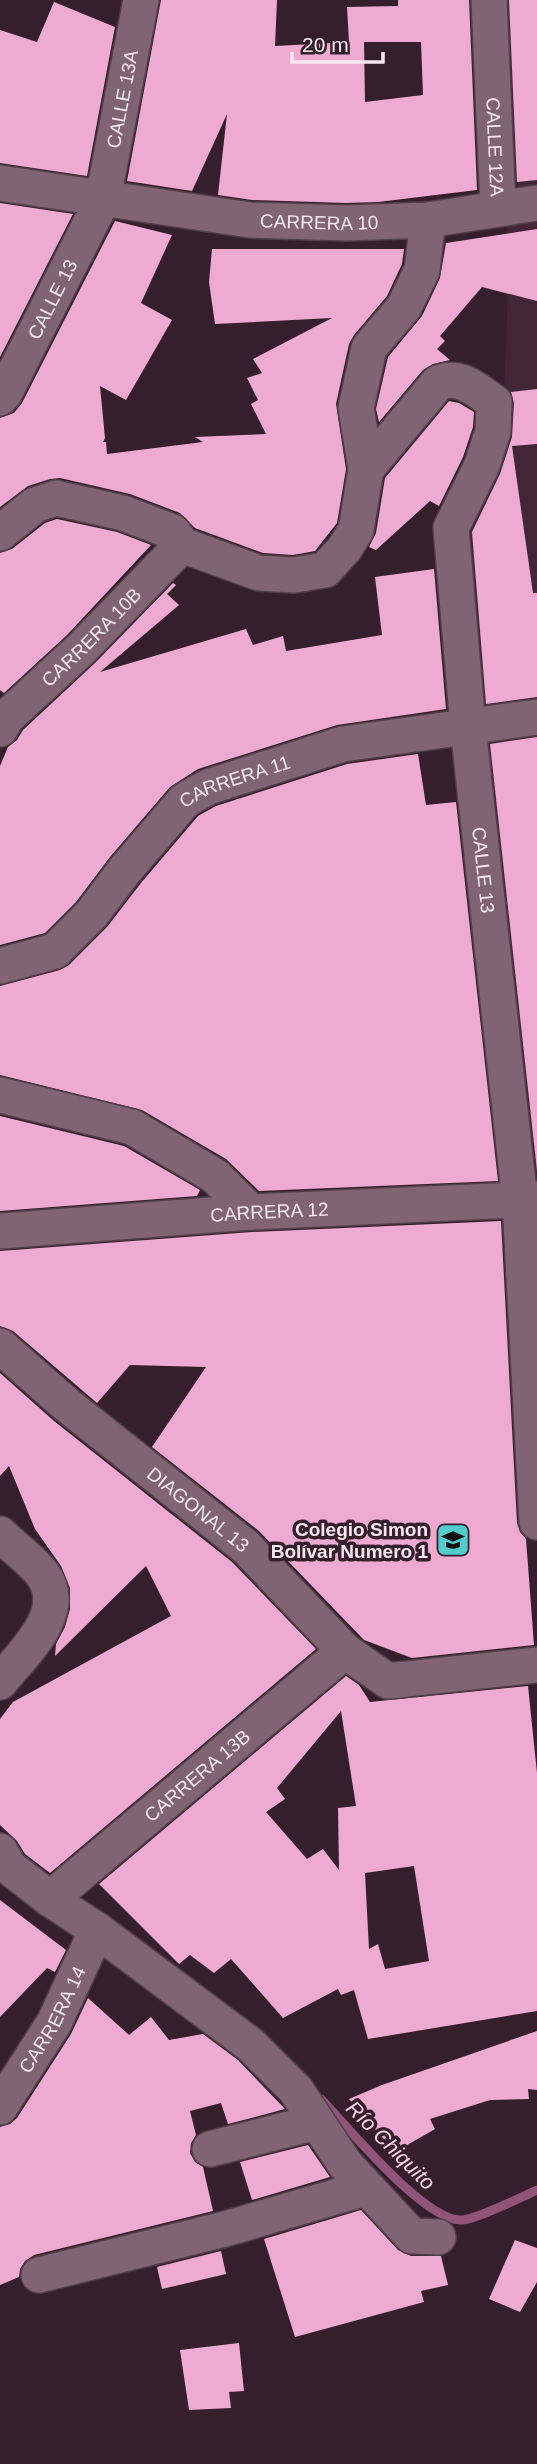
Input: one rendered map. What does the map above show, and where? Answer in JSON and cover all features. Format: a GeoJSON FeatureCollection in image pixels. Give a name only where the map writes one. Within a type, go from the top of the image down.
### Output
{"type":"FeatureCollection","features":[{"type":"Feature","properties":{"kind":"street","name":"CALLE 13A"},"geometry":{"type":"LineString","coordinates":[[103,199],[141,0]]}},
{"type":"Feature","properties":{"kind":"street","name":"CALLE 12A"},"geometry":{"type":"LineString","coordinates":[[489,0],[498,208]]}},
{"type":"Feature","properties":{"kind":"street","name":"CARRERA 10"},"geometry":{"type":"LineString","coordinates":[[0,183],[250,220],[346,223],[428,220],[537,203]]}},
{"type":"Feature","properties":{"kind":"street","name":"CALLE 13"},"geometry":{"type":"LineString","coordinates":[[0,398],[103,199]]}},
{"type":"Feature","properties":{"kind":"street"},"geometry":{"type":"LineString","coordinates":[[0,533],[35,505],[56,498],[123,513],[173,532],[182,545],[259,573],[294,575],[325,570],[345,548],[356,530],[366,469],[356,408],[369,348],[404,307],[422,270],[428,220]]}},
{"type":"Feature","properties":{"kind":"street","name":"CALLE 13"},"geometry":{"type":"LineString","coordinates":[[366,469],[438,383],[449,379],[467,384],[494,402],[493,431],[482,465],[451,527],[468,727],[528,1200],[537,1522]]}},
{"type":"Feature","properties":{"kind":"street","name":"CARRERA 10B"},"geometry":{"type":"LineString","coordinates":[[0,729],[7,717],[80,649],[182,545]]}},
{"type":"Feature","properties":{"kind":"street","name":"CARRERA 11"},"geometry":{"type":"LineString","coordinates":[[0,966],[55,951],[91,915],[125,870],[185,800],[208,787],[343,744],[537,717]]}},
{"type":"Feature","properties":{"kind":"street"},"geometry":{"type":"LineString","coordinates":[[0,1096],[132,1127],[215,1176],[251,1212]]}},
{"type":"Feature","properties":{"kind":"street","name":"CARRERA 12"},"geometry":{"type":"LineString","coordinates":[[0,1231],[251,1212],[528,1200]]}},
{"type":"Feature","properties":{"kind":"street","name":"DIAGONAL 13"},"geometry":{"type":"LineString","coordinates":[[0,1346],[67,1405],[246,1547],[345,1651],[388,1681],[537,1665]]}},
{"type":"Feature","properties":{"kind":"street"},"geometry":{"type":"LineString","coordinates":[[0,1534],[44,1576],[52,1598],[46,1625],[0,1682]]}},
{"type":"Feature","properties":{"kind":"street","name":"CARRERA 13B"},"geometry":{"type":"LineString","coordinates":[[50,1899],[345,1651]]}},
{"type":"Feature","properties":{"kind":"street"},"geometry":{"type":"LineString","coordinates":[[0,1851],[9,1867],[50,1899],[97,1930],[251,2045],[296,2090],[345,2164],[412,2236],[438,2237]]}},
{"type":"Feature","properties":{"kind":"street","name":"CARRERA 14"},"geometry":{"type":"LineString","coordinates":[[0,2107],[54,2023],[97,1930]]}},
{"type":"Feature","properties":{"kind":"street"},"geometry":{"type":"LineString","coordinates":[[210,2149],[317,2122]]}},
{"type":"Feature","properties":{"kind":"street"},"geometry":{"type":"LineString","coordinates":[[39,2275],[225,2229],[366,2188]]}},
{"type":"Feature","properties":{"kind":"shaded area"},"geometry":{"type":"Polygon","coordinates":[[[498,0],[537,0],[537,1418],[455,534],[502,447],[508,285],[498,0]]]}},
{"type":"Feature","properties":{"kind":"building"},"geometry":{"type":"Polygon","coordinates":[[[161,0],[277,0],[275,46],[349,42],[347,7],[398,6],[398,0],[469,0],[477,190],[378,202],[346,203],[252,200],[218,195],[227,114],[192,191],[127,181],[161,0]],[[364,42],[365,102],[423,95],[421,42],[364,42]]]}},
{"type":"Feature","properties":{"kind":"building"},"geometry":{"type":"Polygon","coordinates":[[[509,0],[537,0],[537,180],[517,182],[509,0]]]}},
{"type":"Feature","properties":{"kind":"building"},"geometry":{"type":"Polygon","coordinates":[[[54,2],[115,27],[87,176],[0,163],[0,30],[37,42],[54,2]]]}},
{"type":"Feature","properties":{"kind":"building"},"geometry":{"type":"Polygon","coordinates":[[[0,203],[73,214],[0,357],[0,203]]]}},
{"type":"Feature","properties":{"kind":"building"},"geometry":{"type":"Polygon","coordinates":[[[115,221],[172,235],[141,303],[172,320],[126,400],[100,386],[105,438],[103,442],[106,442],[107,454],[203,442],[195,437],[266,434],[251,404],[258,400],[247,378],[262,373],[253,359],[332,318],[215,324],[209,282],[212,249],[404,249],[402,264],[387,296],[349,344],[336,404],[346,469],[337,523],[315,551],[293,555],[263,553],[195,528],[180,513],[130,494],[60,478],[28,486],[0,507],[0,418],[14,413],[22,403],[115,221]]]}},
{"type":"Feature","properties":{"kind":"building"},"geometry":{"type":"Polygon","coordinates":[[[537,229],[537,301],[482,287],[440,336],[445,341],[437,349],[450,360],[433,364],[423,370],[379,422],[376,409],[388,357],[422,316],[440,278],[446,243],[537,229]]]}},
{"type":"Feature","properties":{"kind":"building"},"geometry":{"type":"Polygon","coordinates":[[[537,389],[537,444],[512,446],[533,593],[537,593],[537,697],[486,704],[472,532],[500,474],[512,437],[514,403],[511,392],[537,389]]]}},
{"type":"Feature","properties":{"kind":"building"},"geometry":{"type":"Polygon","coordinates":[[[449,401],[459,403],[474,412],[473,427],[463,457],[439,506],[430,501],[376,550],[369,547],[376,533],[385,478],[449,401]]]}},
{"type":"Feature","properties":{"kind":"building"},"geometry":{"type":"Polygon","coordinates":[[[57,519],[117,532],[151,545],[67,635],[4,693],[0,690],[0,553],[12,549],[45,523],[57,519]]]}},
{"type":"Feature","properties":{"kind":"building"},"geometry":{"type":"Polygon","coordinates":[[[434,569],[446,709],[337,725],[198,769],[170,787],[110,857],[76,902],[45,933],[0,945],[0,766],[8,747],[173,583],[176,585],[167,594],[179,605],[100,672],[246,629],[253,645],[283,636],[286,651],[382,635],[375,577],[434,569]]]}},
{"type":"Feature","properties":{"kind":"building"},"geometry":{"type":"Polygon","coordinates":[[[537,737],[537,1171],[490,744],[537,737]]]}},
{"type":"Feature","properties":{"kind":"building"},"geometry":{"type":"Polygon","coordinates":[[[418,754],[426,805],[456,802],[498,1181],[259,1191],[226,1159],[142,1110],[0,1075],[0,986],[60,970],[69,965],[107,927],[198,816],[216,806],[347,764],[418,754]]]}},
{"type":"Feature","properties":{"kind":"building"},"geometry":{"type":"Polygon","coordinates":[[[0,1116],[124,1146],[200,1190],[197,1196],[0,1211],[0,1116]]]}},
{"type":"Feature","properties":{"kind":"building"},"geometry":{"type":"Polygon","coordinates":[[[501,1221],[517,1523],[526,1539],[534,1645],[412,1658],[364,1640],[259,1531],[152,1447],[206,1367],[130,1365],[97,1403],[13,1331],[0,1326],[0,1251],[252,1232],[501,1221]]]}},
{"type":"Feature","properties":{"kind":"building"},"geometry":{"type":"Polygon","coordinates":[[[0,1373],[54,1421],[232,1562],[316,1649],[50,1873],[25,1854],[17,1841],[0,1825],[0,1719],[13,1702],[171,1616],[146,1566],[55,1656],[56,1644],[70,1609],[70,1588],[61,1566],[35,1529],[9,1466],[0,1476],[0,1373]]]}},
{"type":"Feature","properties":{"kind":"building"},"geometry":{"type":"Polygon","coordinates":[[[346,1676],[359,1685],[370,1702],[528,1686],[537,1773],[537,2011],[368,2039],[354,1990],[341,1995],[338,1989],[283,2018],[231,1959],[214,1973],[190,1955],[179,1964],[99,1884],[346,1676]],[[341,1711],[277,1788],[285,1799],[266,1812],[307,1859],[323,1849],[339,1870],[338,1808],[356,1806],[341,1711]],[[414,1866],[365,1873],[369,1949],[378,1944],[385,1969],[429,1961],[414,1866]]]}},
{"type":"Feature","properties":{"kind":"building"},"geometry":{"type":"Polygon","coordinates":[[[0,1900],[66,1950],[55,1972],[47,1968],[0,2017],[0,1900]]]}},
{"type":"Feature","properties":{"kind":"building"},"geometry":{"type":"Polygon","coordinates":[[[88,1998],[129,2035],[151,2017],[169,2040],[203,2034],[238,2060],[285,2109],[228,2124],[221,2103],[190,2111],[196,2135],[191,2143],[190,2153],[195,2162],[203,2167],[213,2211],[34,2255],[25,2261],[19,2277],[0,2285],[0,2127],[17,2118],[71,2034],[88,1998]]]}},
{"type":"Feature","properties":{"kind":"building"},"geometry":{"type":"Polygon","coordinates":[[[537,2031],[537,2090],[528,2089],[529,2099],[490,2100],[430,2119],[435,2129],[395,2152],[349,2099],[382,2085],[537,2031]]]}},
{"type":"Feature","properties":{"kind":"building"},"geometry":{"type":"Polygon","coordinates":[[[308,2145],[330,2177],[252,2200],[240,2162],[308,2145]]]}},
{"type":"Feature","properties":{"kind":"building"},"geometry":{"type":"Polygon","coordinates":[[[361,2210],[398,2250],[411,2256],[441,2256],[448,2285],[421,2291],[424,2302],[295,2337],[264,2239],[361,2210]]]}},
{"type":"Feature","properties":{"kind":"building"},"geometry":{"type":"Polygon","coordinates":[[[515,2240],[537,2248],[537,2282],[520,2312],[489,2299],[515,2240]]]}},
{"type":"Feature","properties":{"kind":"building"},"geometry":{"type":"Polygon","coordinates":[[[221,2251],[226,2274],[162,2289],[157,2267],[221,2251]]]}},
{"type":"Feature","properties":{"kind":"building"},"geometry":{"type":"Polygon","coordinates":[[[239,2343],[244,2391],[229,2392],[231,2408],[189,2410],[180,2350],[239,2343]]]}},
{"type":"Feature","properties":{"kind":"waterway","name":"Río Chiquito"},"geometry":{"type":"LineString","coordinates":[[321,2099],[408,2190],[446,2217],[468,2219],[537,2190]]}},
{"type":"Feature","properties":{"kind":"place","name":"Colegio Simon Bolívar Numero 1"},"geometry":{"type":"Point","coordinates":[453,1540]}}]}
